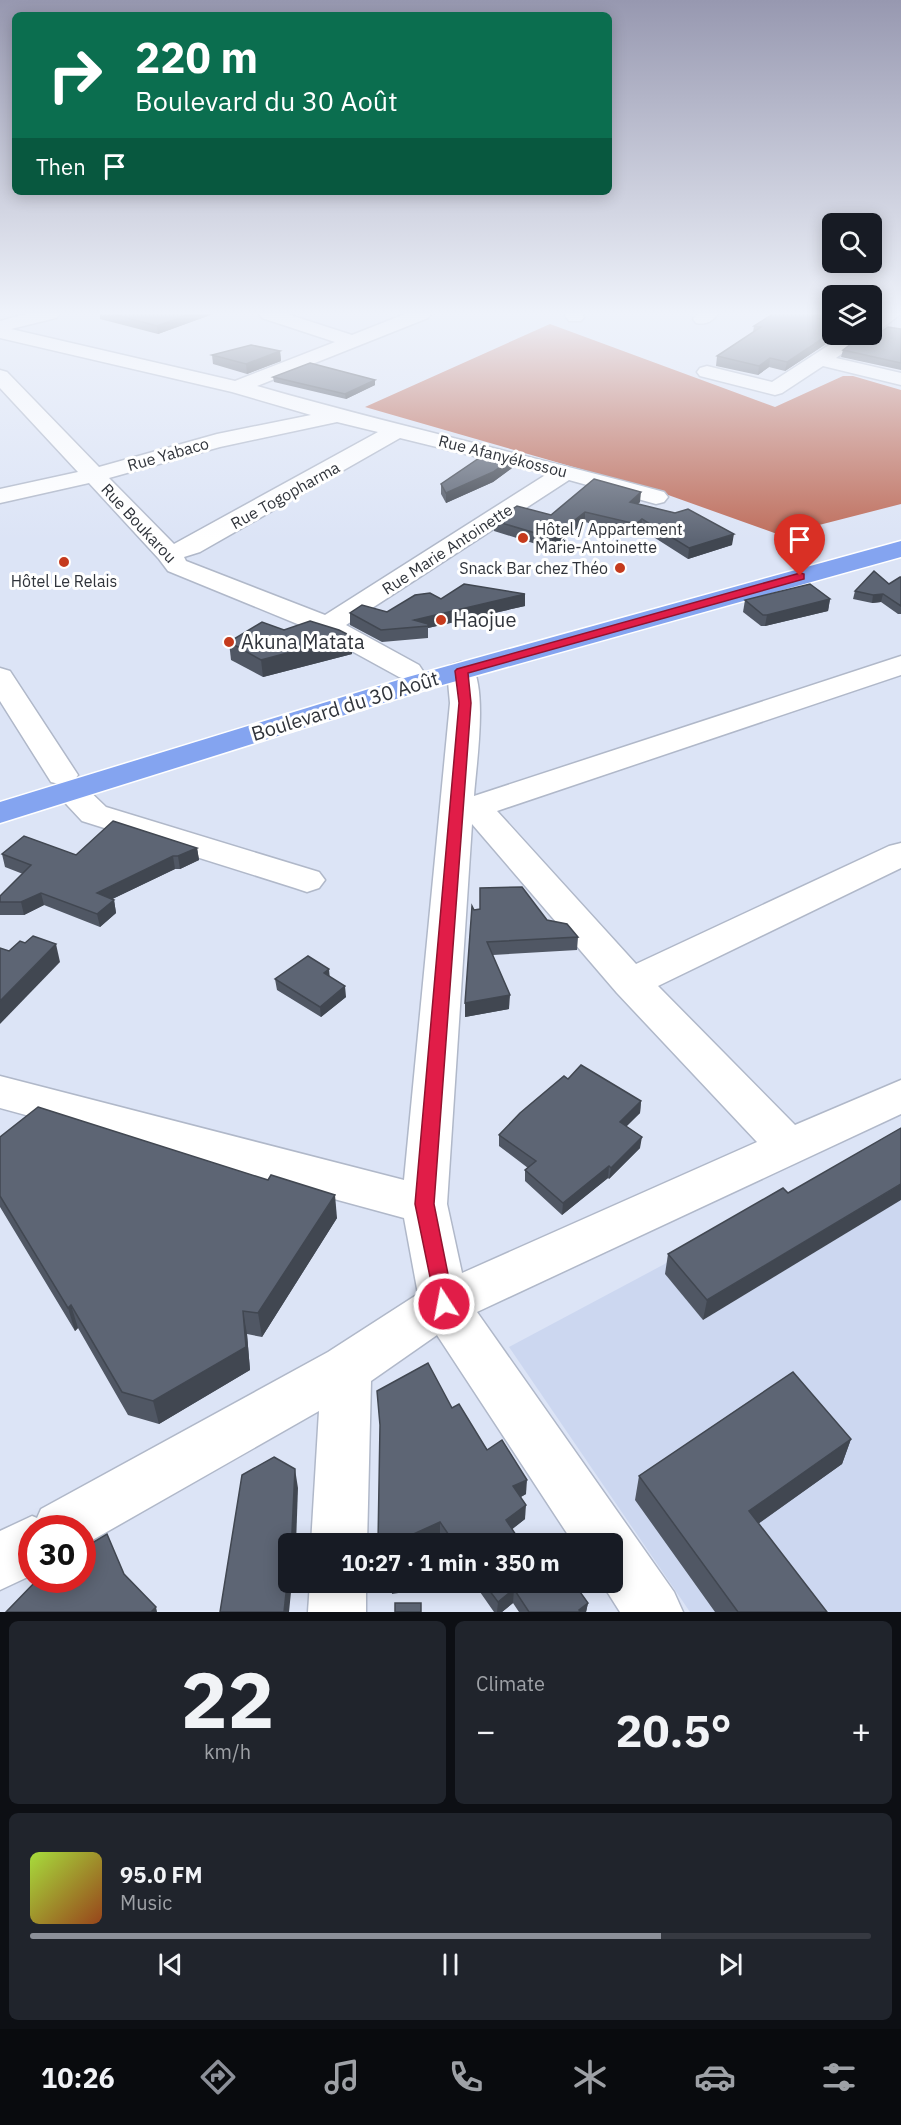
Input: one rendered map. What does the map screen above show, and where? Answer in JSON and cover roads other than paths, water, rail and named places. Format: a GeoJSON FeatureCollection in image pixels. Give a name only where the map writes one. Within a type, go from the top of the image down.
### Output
{"type":"FeatureCollection","features":[{"type":"Feature","properties":{"kind":"highway","name":"Boulevard du 30 Août"},"geometry":{"type":"LineString","coordinates":[[0,813],[66,783],[413,677],[893,547]]}},
{"type":"Feature","properties":{"kind":"highway","name":"Boulevard du 30 Août"},"geometry":{"type":"LineString","coordinates":[[0,794],[66,783]]}},
{"type":"Feature","properties":{"kind":"street","name":"Rue Boukarou"},"geometry":{"type":"LineString","coordinates":[[13,389],[169,554],[177,566],[327,626],[413,677]]}},
{"type":"Feature","properties":{"kind":"street","name":"Rue Afanyékossou"},"geometry":{"type":"LineString","coordinates":[[245,389],[337,416],[566,472],[656,497]]}},
{"type":"Feature","properties":{"kind":"street","name":"Rue Yabaco"},"geometry":{"type":"LineString","coordinates":[[0,495],[94,475],[217,441],[337,416]]}},
{"type":"Feature","properties":{"kind":"street","name":"Rue Togopharma"},"geometry":{"type":"LineString","coordinates":[[169,554],[191,547],[398,430]]}},
{"type":"Feature","properties":{"kind":"street","name":"Rue Marie Antoinette"},"geometry":{"type":"LineString","coordinates":[[327,626],[566,472]]}},
{"type":"Feature","properties":{"kind":"street"},"geometry":{"type":"LineString","coordinates":[[456,665],[465,703],[465,808],[424,1204],[444,1304],[600,1533]]}},
{"type":"Feature","properties":{"kind":"street"},"geometry":{"type":"LineString","coordinates":[[465,808],[901,665]]}},
{"type":"Feature","properties":{"kind":"street"},"geometry":{"type":"LineString","coordinates":[[0,677],[66,783],[94,814],[307,880]]}},
{"type":"Feature","properties":{"kind":"street"},"geometry":{"type":"LineString","coordinates":[[465,808],[789,1146]]}},
{"type":"Feature","properties":{"kind":"street"},"geometry":{"type":"LineString","coordinates":[[631,983],[901,854]]}},
{"type":"Feature","properties":{"kind":"street"},"geometry":{"type":"LineString","coordinates":[[0,1092],[424,1204]]}},
{"type":"Feature","properties":{"kind":"street"},"geometry":{"type":"LineString","coordinates":[[83,1515],[346,1369],[444,1304],[901,1096]]}},
{"type":"Feature","properties":{"kind":"street"},"geometry":{"type":"LineString","coordinates":[[339,1533],[346,1369]]}},
{"type":"Feature","properties":{"kind":"street"},"geometry":{"type":"LineString","coordinates":[[0,1562],[18,1552]]}},
{"type":"Feature","properties":{"kind":"street"},"geometry":{"type":"LineString","coordinates":[[623,1566],[654,1612]]}},
{"type":"Feature","properties":{"kind":"street"},"geometry":{"type":"LineString","coordinates":[[338,1593],[338,1612]]}},
{"type":"Feature","properties":{"kind":"place","name":"Hôtel / Appartement Marie-Antoinette"},"geometry":{"type":"Point","coordinates":[523,538]}},
{"type":"Feature","properties":{"kind":"place","name":"Hôtel Le Relais"},"geometry":{"type":"Point","coordinates":[64,562]}},
{"type":"Feature","properties":{"kind":"place","name":"Snack Bar chez Théo"},"geometry":{"type":"Point","coordinates":[620,568]}},
{"type":"Feature","properties":{"kind":"place","name":"Haojue"},"geometry":{"type":"Point","coordinates":[441,620]}},
{"type":"Feature","properties":{"kind":"place","name":"Akuna Matata"},"geometry":{"type":"Point","coordinates":[229,642]}}]}
